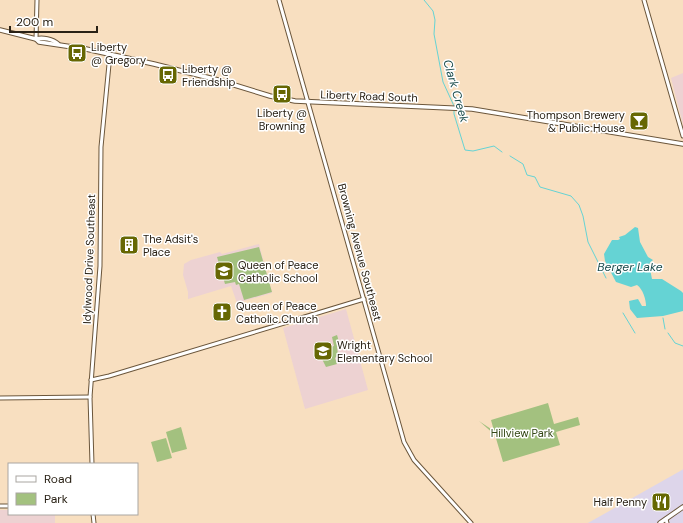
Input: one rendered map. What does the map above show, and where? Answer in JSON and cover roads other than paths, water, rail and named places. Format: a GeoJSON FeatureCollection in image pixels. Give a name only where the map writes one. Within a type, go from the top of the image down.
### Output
{"type":"FeatureCollection","features":[{"type":"Feature","properties":{"kind":"main road","name":"Liberty Road South"},"geometry":{"type":"LineString","coordinates":[[0,30],[36,39],[39,42],[110,54],[210,78],[270,96],[308,103],[472,109],[683,144]]}},
{"type":"Feature","properties":{"kind":"main road"},"geometry":{"type":"LineString","coordinates":[[660,523],[667,521],[683,507]]}},
{"type":"Feature","properties":{"kind":"street"},"geometry":{"type":"LineString","coordinates":[[36,39],[37,0]]}},
{"type":"Feature","properties":{"kind":"street","name":"Browning Avenue Southeast"},"geometry":{"type":"LineString","coordinates":[[279,0],[407,448],[414,460],[471,523]]}},
{"type":"Feature","properties":{"kind":"street"},"geometry":{"type":"LineString","coordinates":[[644,0],[683,136]]}},
{"type":"Feature","properties":{"kind":"street","name":"Idylwood Drive Southeast"},"geometry":{"type":"LineString","coordinates":[[92,463],[90,396],[100,266],[101,147],[110,54]]}},
{"type":"Feature","properties":{"kind":"street"},"geometry":{"type":"LineString","coordinates":[[91,380],[102,378],[364,299]]}},
{"type":"Feature","properties":{"kind":"street"},"geometry":{"type":"LineString","coordinates":[[0,398],[90,396]]}},
{"type":"Feature","properties":{"kind":"water","name":"Berger Lake"},"geometry":{"type":"Polygon","coordinates":[[[635,227],[638,228],[640,242],[648,257],[653,260],[649,264],[652,279],[662,279],[683,293],[683,311],[663,316],[637,318],[630,309],[629,301],[638,299],[642,306],[646,306],[645,298],[637,285],[631,287],[616,282],[605,261],[604,254],[612,240],[620,239],[619,237],[625,235],[635,227]]]}},
{"type":"Feature","properties":{"kind":"waterway","name":"Clark Creek"},"geometry":{"type":"LineString","coordinates":[[424,0],[433,11],[435,20],[434,34],[443,82],[454,106]]}},
{"type":"Feature","properties":{"kind":"waterway","name":"Clark Creek"},"geometry":{"type":"LineString","coordinates":[[454,109],[454,114],[465,150],[473,151],[494,146],[502,152]]}},
{"type":"Feature","properties":{"kind":"waterway","name":"Clark Creek"},"geometry":{"type":"LineString","coordinates":[[510,156],[523,164],[527,175],[535,177],[540,187],[571,196],[579,205],[583,216],[588,242],[606,278]]}},
{"type":"Feature","properties":{"kind":"waterway"},"geometry":{"type":"LineString","coordinates":[[623,313],[635,333]]}},
{"type":"Feature","properties":{"kind":"waterway","name":"Clark Creek"},"geometry":{"type":"LineString","coordinates":[[663,318],[665,329]]}},
{"type":"Feature","properties":{"kind":"waterway","name":"Clark Creek"},"geometry":{"type":"LineString","coordinates":[[668,333],[675,343],[683,346]]}},
{"type":"Feature","properties":{"kind":"place","name":"Liberty @ Gregory"},"geometry":{"type":"Point","coordinates":[77,53]}},
{"type":"Feature","properties":{"kind":"place","name":"Liberty @ Friendship"},"geometry":{"type":"Point","coordinates":[168,75]}},
{"type":"Feature","properties":{"kind":"place","name":"Liberty @ Browning"},"geometry":{"type":"Point","coordinates":[282,94]}},
{"type":"Feature","properties":{"kind":"place","name":"Thompson Brewery & Public House"},"geometry":{"type":"Point","coordinates":[639,121]}},
{"type":"Feature","properties":{"kind":"place","name":"The Adsit's Place"},"geometry":{"type":"Point","coordinates":[129,245]}},
{"type":"Feature","properties":{"kind":"place","name":"Queen of Peace Catholic School"},"geometry":{"type":"Point","coordinates":[224,271]}},
{"type":"Feature","properties":{"kind":"place","name":"Queen of Peace Catholic Church"},"geometry":{"type":"Point","coordinates":[222,312]}},
{"type":"Feature","properties":{"kind":"place","name":"Wright Elementary School"},"geometry":{"type":"Point","coordinates":[323,351]}},
{"type":"Feature","properties":{"kind":"place","name":"Half Penny"},"geometry":{"type":"Point","coordinates":[661,502]}},
{"type":"Feature","properties":{"kind":"park label","name":"Hillview Park"},"geometry":{"type":"Point","coordinates":[522,433]}}]}
